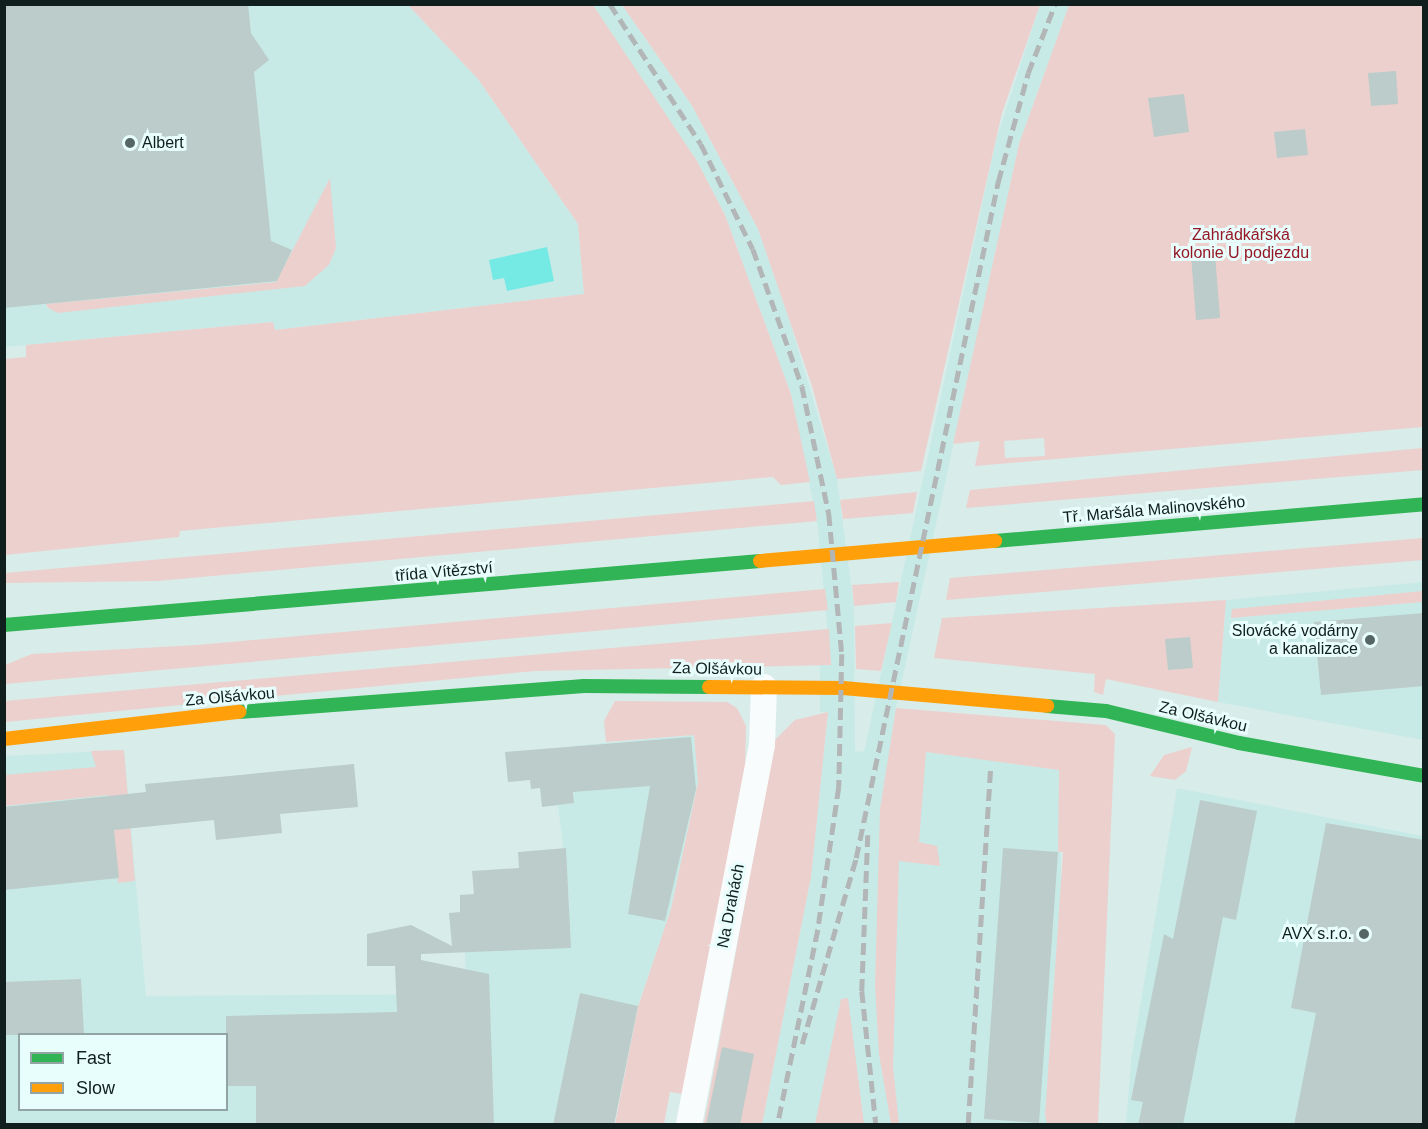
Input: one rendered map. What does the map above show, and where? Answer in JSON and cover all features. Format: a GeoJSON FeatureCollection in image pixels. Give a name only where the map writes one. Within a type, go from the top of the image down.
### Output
{"type":"FeatureCollection","features":[{"type":"Feature","properties":{"kind":"street","name":"Tř. Maršála Malinovského"},"geometry":{"type":"LineString","coordinates":[[886,550],[1424,504]]}},
{"type":"Feature","properties":{"kind":"street","name":"třída Vítězství"},"geometry":{"type":"LineString","coordinates":[[4,625],[886,550]]}},
{"type":"Feature","properties":{"kind":"street","name":"Za Olšávkou"},"geometry":{"type":"LineString","coordinates":[[4,739],[202,715],[572,687],[764,687],[890,690],[1106,711],[1239,743],[1424,776]]}},
{"type":"Feature","properties":{"kind":"street","name":"Na Drahách"},"geometry":{"type":"LineString","coordinates":[[689,1125],[762,745],[764,687]]}},
{"type":"Feature","properties":{"kind":"shaded area"},"geometry":{"type":"Polygon","coordinates":[[[5,5],[408,5],[478,79],[578,224],[584,294],[274,330],[273,322],[5,347],[5,5]]]}},
{"type":"Feature","properties":{"kind":"shaded area"},"geometry":{"type":"Polygon","coordinates":[[[593,5],[622,5],[691,104],[758,229],[780,289],[837,479],[854,606],[855,751],[864,752],[996,140],[1040,5],[1069,5],[1019,144],[896,708],[999,762],[1059,770],[1066,1124],[762,1124],[811,877],[828,712],[820,712],[820,664],[831,664],[817,521],[791,394],[725,215],[697,161],[593,5]]]}},
{"type":"Feature","properties":{"kind":"shaded area"},"geometry":{"type":"Polygon","coordinates":[[[1423,582],[1423,740],[1218,702],[1226,600],[1423,582]]]}},
{"type":"Feature","properties":{"kind":"shaded area"},"geometry":{"type":"Polygon","coordinates":[[[694,735],[698,782],[671,909],[638,1006],[580,994],[556,1124],[5,1124],[5,756],[124,750],[146,996],[466,994],[464,912],[570,907],[558,805],[574,803],[573,746],[694,735]]]}},
{"type":"Feature","properties":{"kind":"shaded area"},"geometry":{"type":"Polygon","coordinates":[[[1177,788],[1423,836],[1423,1124],[1126,1124],[1131,1060],[1177,788]]]}},
{"type":"Feature","properties":{"kind":"green space"},"geometry":{"type":"Polygon","coordinates":[[[408,5],[593,5],[697,161],[725,215],[791,394],[810,482],[781,485],[773,477],[180,531],[179,537],[5,555],[5,359],[26,357],[26,345],[273,322],[275,330],[584,294],[578,224],[478,79],[408,5]]]}},
{"type":"Feature","properties":{"kind":"green space"},"geometry":{"type":"Polygon","coordinates":[[[622,5],[1040,5],[1002,113],[921,471],[837,479],[812,386],[758,229],[691,104],[622,5]]]}},
{"type":"Feature","properties":{"kind":"green space","name":"Zahrádkářská kolonie U podjezdu"},"geometry":{"type":"Polygon","coordinates":[[[1069,5],[1423,5],[1423,427],[975,466],[980,441],[953,444],[1019,144],[1069,5]],[[1044,438],[1004,441],[1005,458],[1045,456],[1044,438]]]}},
{"type":"Feature","properties":{"kind":"green space"},"geometry":{"type":"Polygon","coordinates":[[[330,178],[336,248],[329,265],[305,286],[58,313],[48,308],[46,304],[276,282],[330,178]]]}},
{"type":"Feature","properties":{"kind":"green space"},"geometry":{"type":"Polygon","coordinates":[[[1423,448],[1423,470],[966,508],[970,490],[1423,448]]]}},
{"type":"Feature","properties":{"kind":"green space"},"geometry":{"type":"Polygon","coordinates":[[[917,492],[913,513],[843,519],[840,500],[917,492]]]}},
{"type":"Feature","properties":{"kind":"green space"},"geometry":{"type":"Polygon","coordinates":[[[814,501],[817,521],[158,581],[5,583],[5,573],[814,501]]]}},
{"type":"Feature","properties":{"kind":"green space"},"geometry":{"type":"Polygon","coordinates":[[[1423,538],[1423,560],[946,600],[950,578],[1423,538]]]}},
{"type":"Feature","properties":{"kind":"green space"},"geometry":{"type":"Polygon","coordinates":[[[899,582],[896,602],[854,606],[852,585],[899,582]]]}},
{"type":"Feature","properties":{"kind":"green space"},"geometry":{"type":"Polygon","coordinates":[[[825,589],[828,610],[5,684],[5,665],[32,654],[197,645],[825,589]]]}},
{"type":"Feature","properties":{"kind":"green space"},"geometry":{"type":"Polygon","coordinates":[[[1423,591],[1423,602],[1231,618],[1232,609],[1423,591]]]}},
{"type":"Feature","properties":{"kind":"green space"},"geometry":{"type":"Polygon","coordinates":[[[1226,600],[1218,702],[1106,679],[1103,695],[1094,692],[1095,674],[934,658],[942,618],[1226,600]]]}},
{"type":"Feature","properties":{"kind":"green space"},"geometry":{"type":"Polygon","coordinates":[[[892,623],[881,671],[856,669],[855,626],[892,623]]]}},
{"type":"Feature","properties":{"kind":"green space"},"geometry":{"type":"Polygon","coordinates":[[[829,629],[831,665],[535,671],[5,722],[4,701],[829,629]]]}},
{"type":"Feature","properties":{"kind":"green space"},"geometry":{"type":"Polygon","coordinates":[[[615,701],[727,702],[737,708],[746,726],[745,768],[683,1094],[670,1092],[664,1124],[615,1124],[638,1007],[671,909],[698,782],[694,735],[606,742],[604,721],[615,701]]]}},
{"type":"Feature","properties":{"kind":"green space"},"geometry":{"type":"Polygon","coordinates":[[[896,708],[1106,725],[1115,734],[1098,1124],[1047,1124],[1045,1115],[1063,852],[1058,852],[1059,770],[926,752],[919,842],[937,846],[940,866],[899,861],[893,1067],[899,1124],[891,1124],[879,1054],[875,985],[880,809],[896,708]]]}},
{"type":"Feature","properties":{"kind":"green space"},"geometry":{"type":"Polygon","coordinates":[[[828,712],[811,877],[762,1124],[704,1124],[775,740],[795,720],[828,712]]]}},
{"type":"Feature","properties":{"kind":"green space"},"geometry":{"type":"Polygon","coordinates":[[[1192,747],[1186,771],[1175,780],[1150,776],[1164,755],[1192,747]]]}},
{"type":"Feature","properties":{"kind":"green space"},"geometry":{"type":"Polygon","coordinates":[[[124,750],[135,881],[118,883],[108,795],[5,806],[4,775],[96,767],[91,751],[124,750]]]}},
{"type":"Feature","properties":{"kind":"green space"},"geometry":{"type":"Polygon","coordinates":[[[848,998],[864,1124],[815,1124],[841,999],[848,998]]]}},
{"type":"Feature","properties":{"kind":"water"},"geometry":{"type":"Polygon","coordinates":[[[547,247],[554,281],[507,291],[504,278],[493,280],[489,260],[547,247]]]}},
{"type":"Feature","properties":{"kind":"building","name":"Albert"},"geometry":{"type":"Polygon","coordinates":[[[4,4],[248,4],[251,33],[269,60],[254,72],[271,241],[292,250],[277,281],[4,308],[4,4]]]}},
{"type":"Feature","properties":{"kind":"building"},"geometry":{"type":"Polygon","coordinates":[[[1396,71],[1398,104],[1371,106],[1368,73],[1396,71]]]}},
{"type":"Feature","properties":{"kind":"building"},"geometry":{"type":"Polygon","coordinates":[[[1184,94],[1189,132],[1154,137],[1148,98],[1184,94]]]}},
{"type":"Feature","properties":{"kind":"building"},"geometry":{"type":"Polygon","coordinates":[[[1305,129],[1308,155],[1277,158],[1274,132],[1305,129]]]}},
{"type":"Feature","properties":{"kind":"building"},"geometry":{"type":"Polygon","coordinates":[[[1215,254],[1220,318],[1196,320],[1191,255],[1215,254]]]}},
{"type":"Feature","properties":{"kind":"building","name":"Slovácké vodárny a kanalizace"},"geometry":{"type":"Polygon","coordinates":[[[1424,613],[1424,686],[1321,695],[1314,622],[1424,613]]]}},
{"type":"Feature","properties":{"kind":"building"},"geometry":{"type":"Polygon","coordinates":[[[1190,637],[1193,668],[1168,670],[1165,639],[1190,637]]]}},
{"type":"Feature","properties":{"kind":"building"},"geometry":{"type":"Polygon","coordinates":[[[691,737],[696,789],[665,921],[628,914],[650,786],[573,792],[574,803],[542,807],[540,788],[531,789],[530,780],[508,782],[505,752],[691,737]]]}},
{"type":"Feature","properties":{"kind":"building"},"geometry":{"type":"Polygon","coordinates":[[[354,764],[358,807],[280,814],[282,833],[216,840],[214,820],[114,830],[119,878],[4,890],[4,807],[146,792],[145,784],[354,764]]]}},
{"type":"Feature","properties":{"kind":"building"},"geometry":{"type":"Polygon","coordinates":[[[1200,800],[1257,811],[1236,920],[1223,917],[1183,1125],[1138,1125],[1143,1102],[1131,1100],[1164,934],[1173,939],[1200,800]]]}},
{"type":"Feature","properties":{"kind":"building","name":"AVX s.r.o."},"geometry":{"type":"Polygon","coordinates":[[[1326,823],[1424,840],[1424,1125],[1294,1125],[1316,1013],[1291,1008],[1326,823]]]}},
{"type":"Feature","properties":{"kind":"building"},"geometry":{"type":"Polygon","coordinates":[[[566,848],[571,948],[421,954],[421,960],[489,974],[494,1125],[256,1125],[256,1086],[228,1086],[226,1016],[397,1012],[395,966],[367,966],[367,934],[411,925],[452,946],[449,913],[460,912],[460,895],[474,894],[472,871],[519,868],[518,852],[566,848]]]}},
{"type":"Feature","properties":{"kind":"building"},"geometry":{"type":"Polygon","coordinates":[[[1003,848],[1058,852],[1039,1123],[984,1119],[1003,848]]]}},
{"type":"Feature","properties":{"kind":"building"},"geometry":{"type":"Polygon","coordinates":[[[81,979],[84,1033],[4,1035],[4,982],[81,979]]]}},
{"type":"Feature","properties":{"kind":"building"},"geometry":{"type":"Polygon","coordinates":[[[580,993],[638,1006],[614,1125],[553,1125],[580,993]]]}},
{"type":"Feature","properties":{"kind":"building"},"geometry":{"type":"Polygon","coordinates":[[[722,1047],[754,1054],[740,1125],[706,1125],[722,1047]]]}},
{"type":"Feature","properties":{"kind":"railway"},"geometry":{"type":"LineString","coordinates":[[610,4],[701,144],[753,249],[802,386],[829,514],[842,654],[839,787],[818,930],[778,1124]]}},
{"type":"Feature","properties":{"kind":"railway"},"geometry":{"type":"LineString","coordinates":[[802,1044],[856,858],[998,182],[1028,73],[1055,4]]}},
{"type":"Feature","properties":{"kind":"railway"},"geometry":{"type":"LineString","coordinates":[[968,1124],[990,770]]}},
{"type":"Feature","properties":{"kind":"railway"},"geometry":{"type":"LineString","coordinates":[[868,835],[862,991],[876,1124]]}},
{"type":"Feature","properties":{"kind":"traffic: fast"},"geometry":{"type":"LineString","coordinates":[[995,541],[1424,504]]}},
{"type":"Feature","properties":{"kind":"traffic: fast"},"geometry":{"type":"LineString","coordinates":[[4,625],[760,561]]}},
{"type":"Feature","properties":{"kind":"traffic: fast"},"geometry":{"type":"LineString","coordinates":[[239,712],[584,686],[709,687]]}},
{"type":"Feature","properties":{"kind":"traffic: fast"},"geometry":{"type":"LineString","coordinates":[[1047,706],[1106,711],[1239,743],[1424,776]]}},
{"type":"Feature","properties":{"kind":"traffic: slow"},"geometry":{"type":"LineString","coordinates":[[760,561],[995,541]]}},
{"type":"Feature","properties":{"kind":"traffic: slow"},"geometry":{"type":"LineString","coordinates":[[709,687],[843,688],[1047,706]]}},
{"type":"Feature","properties":{"kind":"traffic: slow"},"geometry":{"type":"LineString","coordinates":[[4,739],[239,712]]}},
{"type":"Feature","properties":{"kind":"place","name":"Albert"},"geometry":{"type":"Point","coordinates":[130,143]}},
{"type":"Feature","properties":{"kind":"place","name":"Slovácké vodárny a kanalizace"},"geometry":{"type":"Point","coordinates":[1370,640]}},
{"type":"Feature","properties":{"kind":"place","name":"AVX s.r.o."},"geometry":{"type":"Point","coordinates":[1364,934]}}]}
